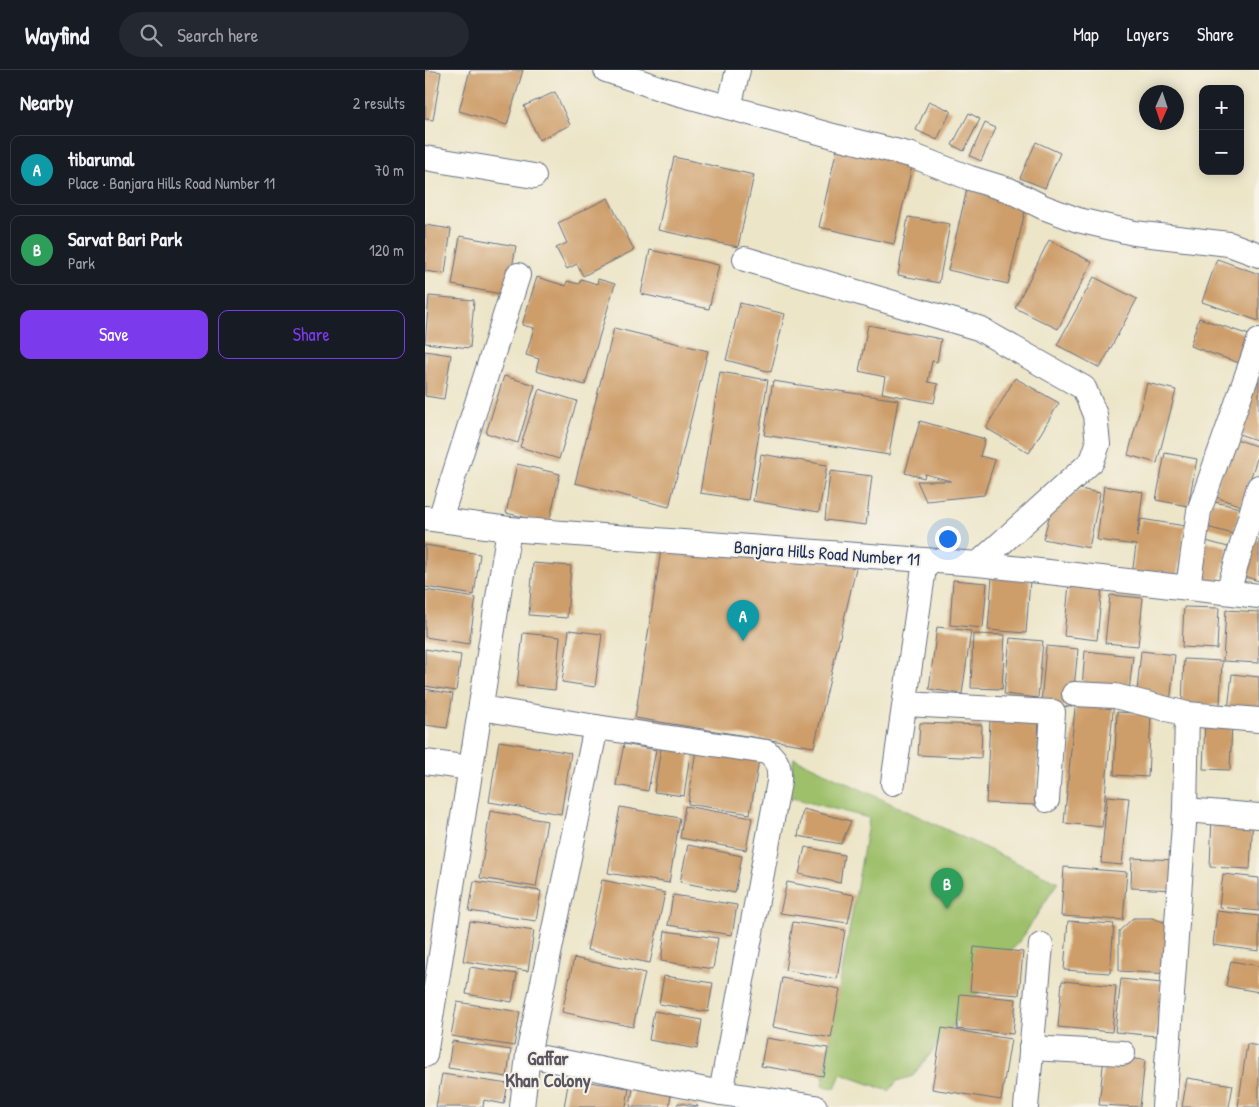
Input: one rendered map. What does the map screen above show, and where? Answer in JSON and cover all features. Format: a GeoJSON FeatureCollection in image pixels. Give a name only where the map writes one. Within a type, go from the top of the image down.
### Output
{"type":"FeatureCollection","features":[{"type":"Feature","properties":{"kind":"street"},"geometry":{"type":"LineString","coordinates":[[606,70],[662,89],[911,154],[970,178],[1009,190],[1043,207],[1078,220],[1134,232],[1229,244],[1259,255]]}},
{"type":"Feature","properties":{"kind":"street"},"geometry":{"type":"LineString","coordinates":[[729,107],[738,70]]}},
{"type":"Feature","properties":{"kind":"street"},"geometry":{"type":"LineString","coordinates":[[425,158],[534,176]]}},
{"type":"Feature","properties":{"kind":"street"},"geometry":{"type":"LineString","coordinates":[[745,259],[978,328],[1084,388],[1095,415],[1098,444],[1092,461],[978,564]]}},
{"type":"Feature","properties":{"kind":"street"},"geometry":{"type":"LineString","coordinates":[[432,519],[518,275]]}},
{"type":"Feature","properties":{"kind":"street"},"geometry":{"type":"LineString","coordinates":[[1188,587],[1199,511],[1259,341]]}},
{"type":"Feature","properties":{"kind":"street"},"geometry":{"type":"LineString","coordinates":[[1228,592],[1259,487]]}},
{"type":"Feature","properties":{"kind":"street","name":"Banjara Hills Road Number 11"},"geometry":{"type":"LineString","coordinates":[[432,519],[509,529],[978,564],[1259,596]]}},
{"type":"Feature","properties":{"kind":"street"},"geometry":{"type":"LineString","coordinates":[[425,1055],[509,529]]}},
{"type":"Feature","properties":{"kind":"street"},"geometry":{"type":"LineString","coordinates":[[893,783],[906,704],[925,561]]}},
{"type":"Feature","properties":{"kind":"street"},"geometry":{"type":"LineString","coordinates":[[1074,694],[1115,696],[1187,714],[1259,720]]}},
{"type":"Feature","properties":{"kind":"street"},"geometry":{"type":"LineString","coordinates":[[906,704],[1053,712],[1047,800]]}},
{"type":"Feature","properties":{"kind":"street"},"geometry":{"type":"LineString","coordinates":[[481,708],[767,752],[776,758],[780,770],[721,1093]]}},
{"type":"Feature","properties":{"kind":"street"},"geometry":{"type":"LineString","coordinates":[[1164,1107],[1185,810],[1187,714]]}},
{"type":"Feature","properties":{"kind":"street"},"geometry":{"type":"LineString","coordinates":[[521,1107],[528,1055],[596,727]]}},
{"type":"Feature","properties":{"kind":"street"},"geometry":{"type":"LineString","coordinates":[[425,762],[471,768]]}},
{"type":"Feature","properties":{"kind":"street"},"geometry":{"type":"LineString","coordinates":[[1185,810],[1259,816]]}},
{"type":"Feature","properties":{"kind":"street"},"geometry":{"type":"LineString","coordinates":[[1026,1107],[1041,945]]}},
{"type":"Feature","properties":{"kind":"street"},"geometry":{"type":"LineString","coordinates":[[1031,1048],[1123,1053]]}},
{"type":"Feature","properties":{"kind":"street"},"geometry":{"type":"LineString","coordinates":[[528,1055],[721,1093],[815,1107]]}},
{"type":"Feature","properties":{"kind":"green space"},"geometry":{"type":"Polygon","coordinates":[[[794,758],[1058,882],[1024,935],[913,1076],[897,1081],[889,1091],[841,1074],[835,1088],[822,1086],[869,818],[788,797],[794,758]]]}},
{"type":"Feature","properties":{"kind":"building"},"geometry":{"type":"Polygon","coordinates":[[[425,70],[441,72],[433,120],[425,119],[425,70]]]}},
{"type":"Feature","properties":{"kind":"building"},"geometry":{"type":"Polygon","coordinates":[[[470,70],[523,70],[507,125],[459,111],[470,70]]]}},
{"type":"Feature","properties":{"kind":"building"},"geometry":{"type":"Polygon","coordinates":[[[555,92],[570,125],[539,140],[524,106],[555,92]]]}},
{"type":"Feature","properties":{"kind":"building"},"geometry":{"type":"Polygon","coordinates":[[[929,101],[951,111],[937,140],[916,130],[929,101]]]}},
{"type":"Feature","properties":{"kind":"building"},"geometry":{"type":"Polygon","coordinates":[[[969,113],[980,119],[964,151],[952,145],[969,113]]]}},
{"type":"Feature","properties":{"kind":"building"},"geometry":{"type":"Polygon","coordinates":[[[985,123],[996,128],[981,161],[970,156],[985,123]]]}},
{"type":"Feature","properties":{"kind":"building"},"geometry":{"type":"Polygon","coordinates":[[[1036,142],[1060,153],[1045,188],[1020,178],[1036,142]]]}},
{"type":"Feature","properties":{"kind":"building"},"geometry":{"type":"Polygon","coordinates":[[[838,144],[913,162],[894,244],[819,227],[838,144]]]}},
{"type":"Feature","properties":{"kind":"building"},"geometry":{"type":"Polygon","coordinates":[[[674,157],[754,175],[738,247],[658,230],[674,157]]]}},
{"type":"Feature","properties":{"kind":"building"},"geometry":{"type":"Polygon","coordinates":[[[967,189],[1027,203],[1008,284],[948,270],[967,189]]]}},
{"type":"Feature","properties":{"kind":"building"},"geometry":{"type":"Polygon","coordinates":[[[608,198],[634,250],[583,276],[577,264],[567,269],[556,248],[567,243],[558,223],[608,198]]]}},
{"type":"Feature","properties":{"kind":"building"},"geometry":{"type":"Polygon","coordinates":[[[908,217],[950,224],[939,283],[898,275],[908,217]]]}},
{"type":"Feature","properties":{"kind":"building"},"geometry":{"type":"Polygon","coordinates":[[[425,225],[451,229],[445,274],[425,271],[425,225]]]}},
{"type":"Feature","properties":{"kind":"building"},"geometry":{"type":"Polygon","coordinates":[[[460,236],[516,246],[507,295],[452,285],[460,236]]]}},
{"type":"Feature","properties":{"kind":"building"},"geometry":{"type":"Polygon","coordinates":[[[1049,240],[1092,262],[1058,329],[1015,308],[1049,240]]]}},
{"type":"Feature","properties":{"kind":"building"},"geometry":{"type":"Polygon","coordinates":[[[650,250],[719,265],[709,309],[641,294],[650,250]]]}},
{"type":"Feature","properties":{"kind":"building"},"geometry":{"type":"Polygon","coordinates":[[[1217,259],[1259,274],[1259,321],[1202,302],[1217,259]]]}},
{"type":"Feature","properties":{"kind":"building"},"geometry":{"type":"Polygon","coordinates":[[[537,277],[566,286],[567,281],[579,284],[581,279],[597,284],[598,279],[615,284],[585,385],[536,371],[539,359],[526,355],[534,328],[522,325],[537,277]]]}},
{"type":"Feature","properties":{"kind":"building"},"geometry":{"type":"Polygon","coordinates":[[[1094,277],[1137,299],[1100,368],[1057,345],[1094,277]]]}},
{"type":"Feature","properties":{"kind":"building"},"geometry":{"type":"Polygon","coordinates":[[[429,296],[474,300],[470,348],[425,343],[429,296]]]}},
{"type":"Feature","properties":{"kind":"building"},"geometry":{"type":"Polygon","coordinates":[[[740,303],[785,314],[771,372],[726,360],[740,303]]]}},
{"type":"Feature","properties":{"kind":"building"},"geometry":{"type":"Polygon","coordinates":[[[1199,318],[1255,337],[1245,365],[1190,346],[1199,318]]]}},
{"type":"Feature","properties":{"kind":"building"},"geometry":{"type":"Polygon","coordinates":[[[868,325],[941,339],[937,362],[932,361],[928,382],[938,384],[934,403],[882,393],[885,377],[859,371],[868,325]]]}},
{"type":"Feature","properties":{"kind":"building"},"geometry":{"type":"Polygon","coordinates":[[[614,328],[708,351],[669,507],[575,483],[614,328]]]}},
{"type":"Feature","properties":{"kind":"building"},"geometry":{"type":"Polygon","coordinates":[[[425,351],[451,355],[444,399],[425,396],[425,351]]]}},
{"type":"Feature","properties":{"kind":"building"},"geometry":{"type":"Polygon","coordinates":[[[1259,361],[1259,441],[1233,432],[1259,361]]]}},
{"type":"Feature","properties":{"kind":"building"},"geometry":{"type":"Polygon","coordinates":[[[720,372],[768,380],[748,500],[700,493],[720,372]]]}},
{"type":"Feature","properties":{"kind":"building"},"geometry":{"type":"Polygon","coordinates":[[[504,376],[535,385],[518,443],[486,433],[504,376]]]}},
{"type":"Feature","properties":{"kind":"building"},"geometry":{"type":"Polygon","coordinates":[[[1015,378],[1059,403],[1029,453],[986,428],[1015,378]]]}},
{"type":"Feature","properties":{"kind":"building"},"geometry":{"type":"Polygon","coordinates":[[[773,381],[898,400],[889,455],[764,435],[773,381]]]}},
{"type":"Feature","properties":{"kind":"building"},"geometry":{"type":"Polygon","coordinates":[[[1147,383],[1176,390],[1157,463],[1128,455],[1147,383]]]}},
{"type":"Feature","properties":{"kind":"building"},"geometry":{"type":"Polygon","coordinates":[[[539,389],[577,401],[559,459],[520,447],[539,389]]]}},
{"type":"Feature","properties":{"kind":"building"},"geometry":{"type":"Polygon","coordinates":[[[920,421],[985,439],[980,456],[995,460],[984,495],[926,501],[917,481],[951,481],[925,474],[924,478],[905,473],[920,421]]]}},
{"type":"Feature","properties":{"kind":"building"},"geometry":{"type":"Polygon","coordinates":[[[1233,438],[1259,447],[1259,453],[1241,506],[1213,496],[1233,438]]]}},
{"type":"Feature","properties":{"kind":"building"},"geometry":{"type":"Polygon","coordinates":[[[1165,453],[1197,459],[1188,506],[1156,500],[1165,453]]]}},
{"type":"Feature","properties":{"kind":"building"},"geometry":{"type":"Polygon","coordinates":[[[761,454],[827,465],[819,512],[753,501],[761,454]]]}},
{"type":"Feature","properties":{"kind":"building"},"geometry":{"type":"Polygon","coordinates":[[[517,464],[560,474],[549,523],[506,513],[517,464]]]}},
{"type":"Feature","properties":{"kind":"building"},"geometry":{"type":"Polygon","coordinates":[[[830,471],[872,476],[866,525],[825,520],[830,471]]]}},
{"type":"Feature","properties":{"kind":"building"},"geometry":{"type":"Polygon","coordinates":[[[1104,486],[1143,492],[1137,537],[1141,519],[1185,526],[1176,582],[1132,575],[1136,545],[1097,540],[1104,486]]]}},
{"type":"Feature","properties":{"kind":"building"},"geometry":{"type":"Polygon","coordinates":[[[1080,489],[1100,493],[1089,548],[1043,539],[1051,511],[1080,489]]]}},
{"type":"Feature","properties":{"kind":"building"},"geometry":{"type":"Polygon","coordinates":[[[1210,501],[1240,508],[1233,534],[1207,527],[1210,501]]]}},
{"type":"Feature","properties":{"kind":"building"},"geometry":{"type":"Polygon","coordinates":[[[1250,537],[1259,540],[1259,581],[1237,574],[1250,537]]]}},
{"type":"Feature","properties":{"kind":"building"},"geometry":{"type":"Polygon","coordinates":[[[1206,541],[1228,547],[1219,584],[1193,578],[1206,541]]]}},
{"type":"Feature","properties":{"kind":"building"},"geometry":{"type":"Polygon","coordinates":[[[425,545],[480,554],[474,595],[425,587],[425,545]]]}},
{"type":"Feature","properties":{"kind":"building"},"geometry":{"type":"Polygon","coordinates":[[[661,550],[857,564],[814,747],[635,718],[661,550]]]}},
{"type":"Feature","properties":{"kind":"building"},"geometry":{"type":"Polygon","coordinates":[[[533,563],[571,566],[567,618],[529,615],[533,563]]]}},
{"type":"Feature","properties":{"kind":"building"},"geometry":{"type":"Polygon","coordinates":[[[992,577],[1030,580],[1026,633],[988,630],[992,577]]]}},
{"type":"Feature","properties":{"kind":"building"},"geometry":{"type":"Polygon","coordinates":[[[953,580],[987,583],[983,628],[950,625],[953,580]]]}},
{"type":"Feature","properties":{"kind":"building"},"geometry":{"type":"Polygon","coordinates":[[[1069,584],[1102,587],[1097,640],[1064,636],[1069,584]]]}},
{"type":"Feature","properties":{"kind":"building"},"geometry":{"type":"Polygon","coordinates":[[[425,590],[476,598],[469,644],[425,637],[425,590]]]}},
{"type":"Feature","properties":{"kind":"building"},"geometry":{"type":"Polygon","coordinates":[[[1110,595],[1143,598],[1138,646],[1105,643],[1110,595]]]}},
{"type":"Feature","properties":{"kind":"building"},"geometry":{"type":"Polygon","coordinates":[[[1184,607],[1219,608],[1217,649],[1182,647],[1184,607]]]}},
{"type":"Feature","properties":{"kind":"building"},"geometry":{"type":"Polygon","coordinates":[[[1226,610],[1259,612],[1259,663],[1223,661],[1226,610]]]}},
{"type":"Feature","properties":{"kind":"building"},"geometry":{"type":"Polygon","coordinates":[[[937,627],[971,631],[962,694],[929,689],[937,627]]]}},
{"type":"Feature","properties":{"kind":"building"},"geometry":{"type":"Polygon","coordinates":[[[569,630],[602,634],[595,687],[562,682],[569,630]]]}},
{"type":"Feature","properties":{"kind":"building"},"geometry":{"type":"Polygon","coordinates":[[[523,633],[560,637],[555,690],[517,686],[523,633]]]}},
{"type":"Feature","properties":{"kind":"building"},"geometry":{"type":"Polygon","coordinates":[[[973,634],[1005,635],[1002,689],[971,688],[973,634]]]}},
{"type":"Feature","properties":{"kind":"building"},"geometry":{"type":"Polygon","coordinates":[[[1010,638],[1043,641],[1038,698],[1004,694],[1010,638]]]}},
{"type":"Feature","properties":{"kind":"building"},"geometry":{"type":"Polygon","coordinates":[[[1046,646],[1078,649],[1072,707],[1041,704],[1046,646]]]}},
{"type":"Feature","properties":{"kind":"building"},"geometry":{"type":"Polygon","coordinates":[[[425,649],[461,655],[456,691],[425,686],[425,649]]]}},
{"type":"Feature","properties":{"kind":"building"},"geometry":{"type":"Polygon","coordinates":[[[1085,651],[1133,656],[1129,692],[1082,687],[1085,651]]]}},
{"type":"Feature","properties":{"kind":"building"},"geometry":{"type":"Polygon","coordinates":[[[1141,651],[1175,655],[1170,704],[1136,701],[1141,651]]]}},
{"type":"Feature","properties":{"kind":"building"},"geometry":{"type":"Polygon","coordinates":[[[1184,659],[1222,661],[1220,705],[1182,703],[1184,659]]]}},
{"type":"Feature","properties":{"kind":"building"},"geometry":{"type":"Polygon","coordinates":[[[1232,674],[1259,677],[1259,713],[1228,710],[1232,674]]]}},
{"type":"Feature","properties":{"kind":"building"},"geometry":{"type":"Polygon","coordinates":[[[425,689],[453,694],[447,728],[425,725],[425,689]]]}},
{"type":"Feature","properties":{"kind":"building"},"geometry":{"type":"Polygon","coordinates":[[[1076,697],[1114,701],[1102,827],[1064,823],[1076,697]]]}},
{"type":"Feature","properties":{"kind":"building"},"geometry":{"type":"Polygon","coordinates":[[[1117,712],[1151,714],[1148,777],[1114,775],[1117,712]]]}},
{"type":"Feature","properties":{"kind":"building"},"geometry":{"type":"Polygon","coordinates":[[[990,720],[1039,722],[1036,805],[986,803],[990,720]]]}},
{"type":"Feature","properties":{"kind":"building"},"geometry":{"type":"Polygon","coordinates":[[[1205,722],[1232,723],[1230,770],[1203,769],[1205,722]]]}},
{"type":"Feature","properties":{"kind":"building"},"geometry":{"type":"Polygon","coordinates":[[[920,723],[982,725],[981,758],[918,755],[920,723]]]}},
{"type":"Feature","properties":{"kind":"building"},"geometry":{"type":"Polygon","coordinates":[[[499,741],[571,753],[561,814],[489,802],[499,741]]]}},
{"type":"Feature","properties":{"kind":"building"},"geometry":{"type":"Polygon","coordinates":[[[662,742],[691,747],[684,796],[654,792],[662,742]]]}},
{"type":"Feature","properties":{"kind":"building"},"geometry":{"type":"Polygon","coordinates":[[[624,744],[656,750],[648,791],[616,785],[624,744]]]}},
{"type":"Feature","properties":{"kind":"building"},"geometry":{"type":"Polygon","coordinates":[[[696,750],[759,760],[750,814],[688,804],[696,750]]]}},
{"type":"Feature","properties":{"kind":"building"},"geometry":{"type":"Polygon","coordinates":[[[1107,796],[1129,798],[1122,865],[1101,863],[1107,796]]]}},
{"type":"Feature","properties":{"kind":"building"},"geometry":{"type":"Polygon","coordinates":[[[685,806],[752,818],[746,850],[680,838],[685,806]]]}},
{"type":"Feature","properties":{"kind":"building"},"geometry":{"type":"Polygon","coordinates":[[[620,807],[680,818],[669,883],[608,873],[620,807]]]}},
{"type":"Feature","properties":{"kind":"building"},"geometry":{"type":"Polygon","coordinates":[[[803,809],[851,821],[841,844],[798,836],[803,809]]]}},
{"type":"Feature","properties":{"kind":"building"},"geometry":{"type":"Polygon","coordinates":[[[490,811],[547,821],[536,887],[480,878],[490,811]]]}},
{"type":"Feature","properties":{"kind":"building"},"geometry":{"type":"Polygon","coordinates":[[[1212,815],[1253,817],[1250,869],[1210,867],[1212,815]]]}},
{"type":"Feature","properties":{"kind":"building"},"geometry":{"type":"Polygon","coordinates":[[[688,845],[742,856],[735,893],[680,882],[688,845]]]}},
{"type":"Feature","properties":{"kind":"building"},"geometry":{"type":"Polygon","coordinates":[[[805,847],[844,855],[840,883],[799,874],[805,847]]]}},
{"type":"Feature","properties":{"kind":"building"},"geometry":{"type":"Polygon","coordinates":[[[1132,858],[1176,860],[1175,890],[1131,888],[1132,858]]]}},
{"type":"Feature","properties":{"kind":"building"},"geometry":{"type":"Polygon","coordinates":[[[1064,867],[1127,872],[1123,920],[1061,916],[1064,867]]]}},
{"type":"Feature","properties":{"kind":"building"},"geometry":{"type":"Polygon","coordinates":[[[1223,874],[1259,878],[1259,911],[1219,907],[1223,874]]]}},
{"type":"Feature","properties":{"kind":"building"},"geometry":{"type":"Polygon","coordinates":[[[602,880],[665,893],[650,963],[587,950],[602,880]]]}},
{"type":"Feature","properties":{"kind":"building"},"geometry":{"type":"Polygon","coordinates":[[[474,881],[541,891],[536,921],[469,911],[474,881]]]}},
{"type":"Feature","properties":{"kind":"building"},"geometry":{"type":"Polygon","coordinates":[[[787,882],[854,895],[848,923],[780,913],[787,882]]]}},
{"type":"Feature","properties":{"kind":"building"},"geometry":{"type":"Polygon","coordinates":[[[673,895],[737,905],[732,935],[668,925],[673,895]]]}},
{"type":"Feature","properties":{"kind":"building"},"geometry":{"type":"Polygon","coordinates":[[[1217,911],[1259,916],[1259,951],[1213,945],[1217,911]]]}},
{"type":"Feature","properties":{"kind":"building"},"geometry":{"type":"Polygon","coordinates":[[[1133,918],[1152,918],[1167,923],[1169,974],[1119,971],[1119,931],[1133,918]]]}},
{"type":"Feature","properties":{"kind":"building"},"geometry":{"type":"Polygon","coordinates":[[[470,921],[534,931],[528,971],[463,961],[470,921]]]}},
{"type":"Feature","properties":{"kind":"building"},"geometry":{"type":"Polygon","coordinates":[[[1068,921],[1114,924],[1110,973],[1064,970],[1068,921]]]}},
{"type":"Feature","properties":{"kind":"building"},"geometry":{"type":"Polygon","coordinates":[[[793,922],[845,930],[837,979],[785,970],[793,922]]]}},
{"type":"Feature","properties":{"kind":"building"},"geometry":{"type":"Polygon","coordinates":[[[665,931],[718,938],[713,969],[661,961],[665,931]]]}},
{"type":"Feature","properties":{"kind":"building"},"geometry":{"type":"Polygon","coordinates":[[[974,947],[1023,952],[1019,995],[970,991],[974,947]]]}},
{"type":"Feature","properties":{"kind":"building"},"geometry":{"type":"Polygon","coordinates":[[[574,958],[645,973],[633,1027],[562,1012],[574,958]]]}},
{"type":"Feature","properties":{"kind":"building"},"geometry":{"type":"Polygon","coordinates":[[[1231,961],[1259,966],[1259,992],[1226,986],[1231,961]]]}},
{"type":"Feature","properties":{"kind":"building"},"geometry":{"type":"Polygon","coordinates":[[[470,967],[517,974],[512,1002],[466,994],[470,967]]]}},
{"type":"Feature","properties":{"kind":"building"},"geometry":{"type":"Polygon","coordinates":[[[664,976],[713,983],[708,1012],[659,1004],[664,976]]]}},
{"type":"Feature","properties":{"kind":"building"},"geometry":{"type":"Polygon","coordinates":[[[782,978],[840,989],[831,1038],[773,1027],[782,978]]]}},
{"type":"Feature","properties":{"kind":"building"},"geometry":{"type":"Polygon","coordinates":[[[1121,979],[1162,983],[1156,1036],[1115,1032],[1121,979]]]}},
{"type":"Feature","properties":{"kind":"building"},"geometry":{"type":"Polygon","coordinates":[[[1062,981],[1116,986],[1112,1032],[1058,1027],[1062,981]]]}},
{"type":"Feature","properties":{"kind":"building"},"geometry":{"type":"Polygon","coordinates":[[[960,994],[1016,999],[1013,1034],[957,1029],[960,994]]]}},
{"type":"Feature","properties":{"kind":"building"},"geometry":{"type":"Polygon","coordinates":[[[457,1002],[520,1012],[514,1046],[451,1036],[457,1002]]]}},
{"type":"Feature","properties":{"kind":"building"},"geometry":{"type":"Polygon","coordinates":[[[654,1011],[702,1020],[697,1049],[649,1040],[654,1011]]]}},
{"type":"Feature","properties":{"kind":"building"},"geometry":{"type":"Polygon","coordinates":[[[942,1028],[1011,1039],[1001,1100],[932,1089],[942,1028]]]}},
{"type":"Feature","properties":{"kind":"building"},"geometry":{"type":"Polygon","coordinates":[[[766,1038],[828,1048],[823,1076],[761,1066],[766,1038]]]}},
{"type":"Feature","properties":{"kind":"building"},"geometry":{"type":"Polygon","coordinates":[[[452,1041],[511,1050],[507,1077],[448,1068],[452,1041]]]}},
{"type":"Feature","properties":{"kind":"building"},"geometry":{"type":"Polygon","coordinates":[[[1247,1044],[1259,1046],[1259,1107],[1238,1107],[1247,1044]]]}},
{"type":"Feature","properties":{"kind":"building"},"geometry":{"type":"Polygon","coordinates":[[[1104,1056],[1145,1060],[1140,1107],[1099,1105],[1104,1056]]]}},
{"type":"Feature","properties":{"kind":"building"},"geometry":{"type":"Polygon","coordinates":[[[442,1074],[508,1084],[504,1104],[484,1100],[483,1107],[436,1107],[442,1074]]]}},
{"type":"Feature","properties":{"kind":"building"},"geometry":{"type":"Polygon","coordinates":[[[1187,1078],[1233,1085],[1229,1107],[1182,1107],[1187,1078]]]}},
{"type":"Feature","properties":{"kind":"building"},"geometry":{"type":"Polygon","coordinates":[[[569,1079],[629,1088],[626,1107],[564,1107],[569,1079]]]}},
{"type":"Feature","properties":{"kind":"building"},"geometry":{"type":"Polygon","coordinates":[[[634,1082],[672,1088],[669,1107],[630,1107],[634,1082]]]}},
{"type":"Feature","properties":{"kind":"building"},"geometry":{"type":"Polygon","coordinates":[[[678,1103],[698,1106],[698,1107],[677,1107],[678,1103]]]}},
{"type":"Feature","properties":{"kind":"place","name":"tibarumal"},"geometry":{"type":"Point","coordinates":[743,641]}},
{"type":"Feature","properties":{"kind":"place","name":"Sarvat Bari Park"},"geometry":{"type":"Point","coordinates":[947,909]}},
{"type":"Feature","properties":{"kind":"district","name":"Gaffar Khan Colony"},"geometry":{"type":"Point","coordinates":[548,1069]}}]}
